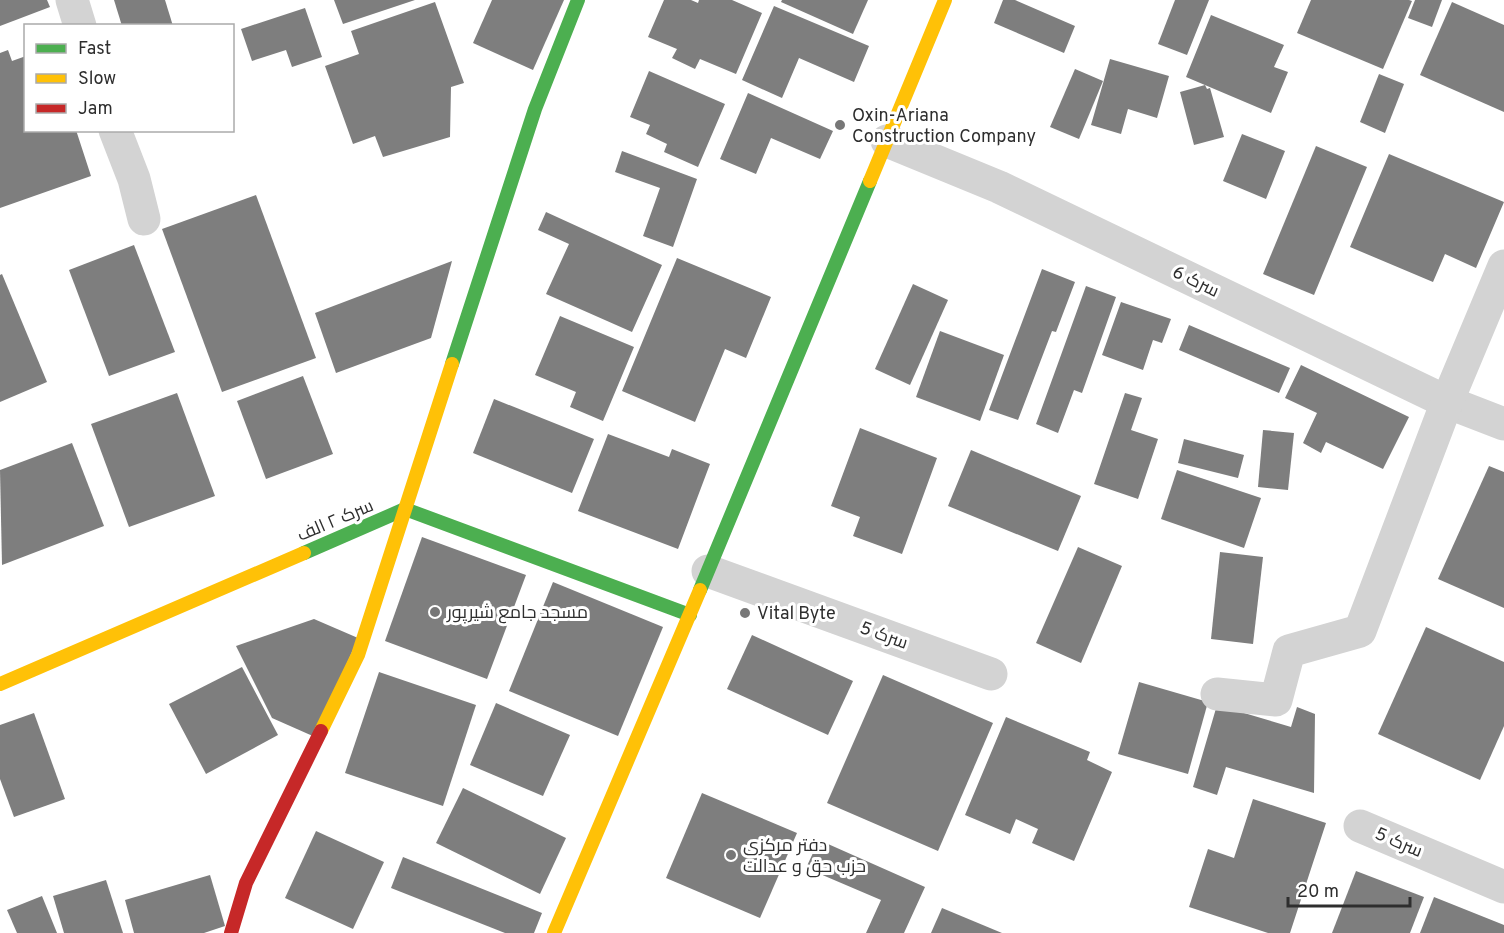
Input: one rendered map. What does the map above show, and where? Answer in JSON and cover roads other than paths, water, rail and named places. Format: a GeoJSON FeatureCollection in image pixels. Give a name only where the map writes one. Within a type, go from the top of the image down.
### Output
{"type":"FeatureCollection","features":[{"type":"Feature","properties":{"kind":"street"},"geometry":{"type":"LineString","coordinates":[[72,0],[79,24]]}},
{"type":"Feature","properties":{"kind":"street"},"geometry":{"type":"LineString","coordinates":[[231,933],[246,883],[357,655],[535,109],[578,0]]}},
{"type":"Feature","properties":{"kind":"street"},"geometry":{"type":"LineString","coordinates":[[554,933],[690,615],[945,0]]}},
{"type":"Feature","properties":{"kind":"street"},"geometry":{"type":"LineString","coordinates":[[116,132],[134,179],[144,219]]}},
{"type":"Feature","properties":{"kind":"street","name":"سرک 6"},"geometry":{"type":"LineString","coordinates":[[886,141],[999,187],[1447,402],[1504,424]]}},
{"type":"Feature","properties":{"kind":"street"},"geometry":{"type":"LineString","coordinates":[[1217,694],[1276,700],[1288,651],[1360,631],[1447,402],[1504,266]]}},
{"type":"Feature","properties":{"kind":"street"},"geometry":{"type":"LineString","coordinates":[[405,509],[690,615]]}},
{"type":"Feature","properties":{"kind":"street","name":"سرک ۲ الف"},"geometry":{"type":"LineString","coordinates":[[0,684],[405,509]]}},
{"type":"Feature","properties":{"kind":"street","name":"سرک 5"},"geometry":{"type":"LineString","coordinates":[[708,571],[991,674]]}},
{"type":"Feature","properties":{"kind":"street","name":"سرک 5"},"geometry":{"type":"LineString","coordinates":[[1360,826],[1504,887]]}},
{"type":"Feature","properties":{"kind":"place","name":"Oxin-Ariana Construction Company"},"geometry":{"type":"Point","coordinates":[840,125]}},
{"type":"Feature","properties":{"kind":"place","name":"مسجد جامع شیرپور"},"geometry":{"type":"Point","coordinates":[435,612]}},
{"type":"Feature","properties":{"kind":"place","name":"Vital Byte"},"geometry":{"type":"Point","coordinates":[745,613]}},
{"type":"Feature","properties":{"kind":"place","name":"دفتر مرکزی حزب حق و عدالت"},"geometry":{"type":"Point","coordinates":[731,855]}}]}
